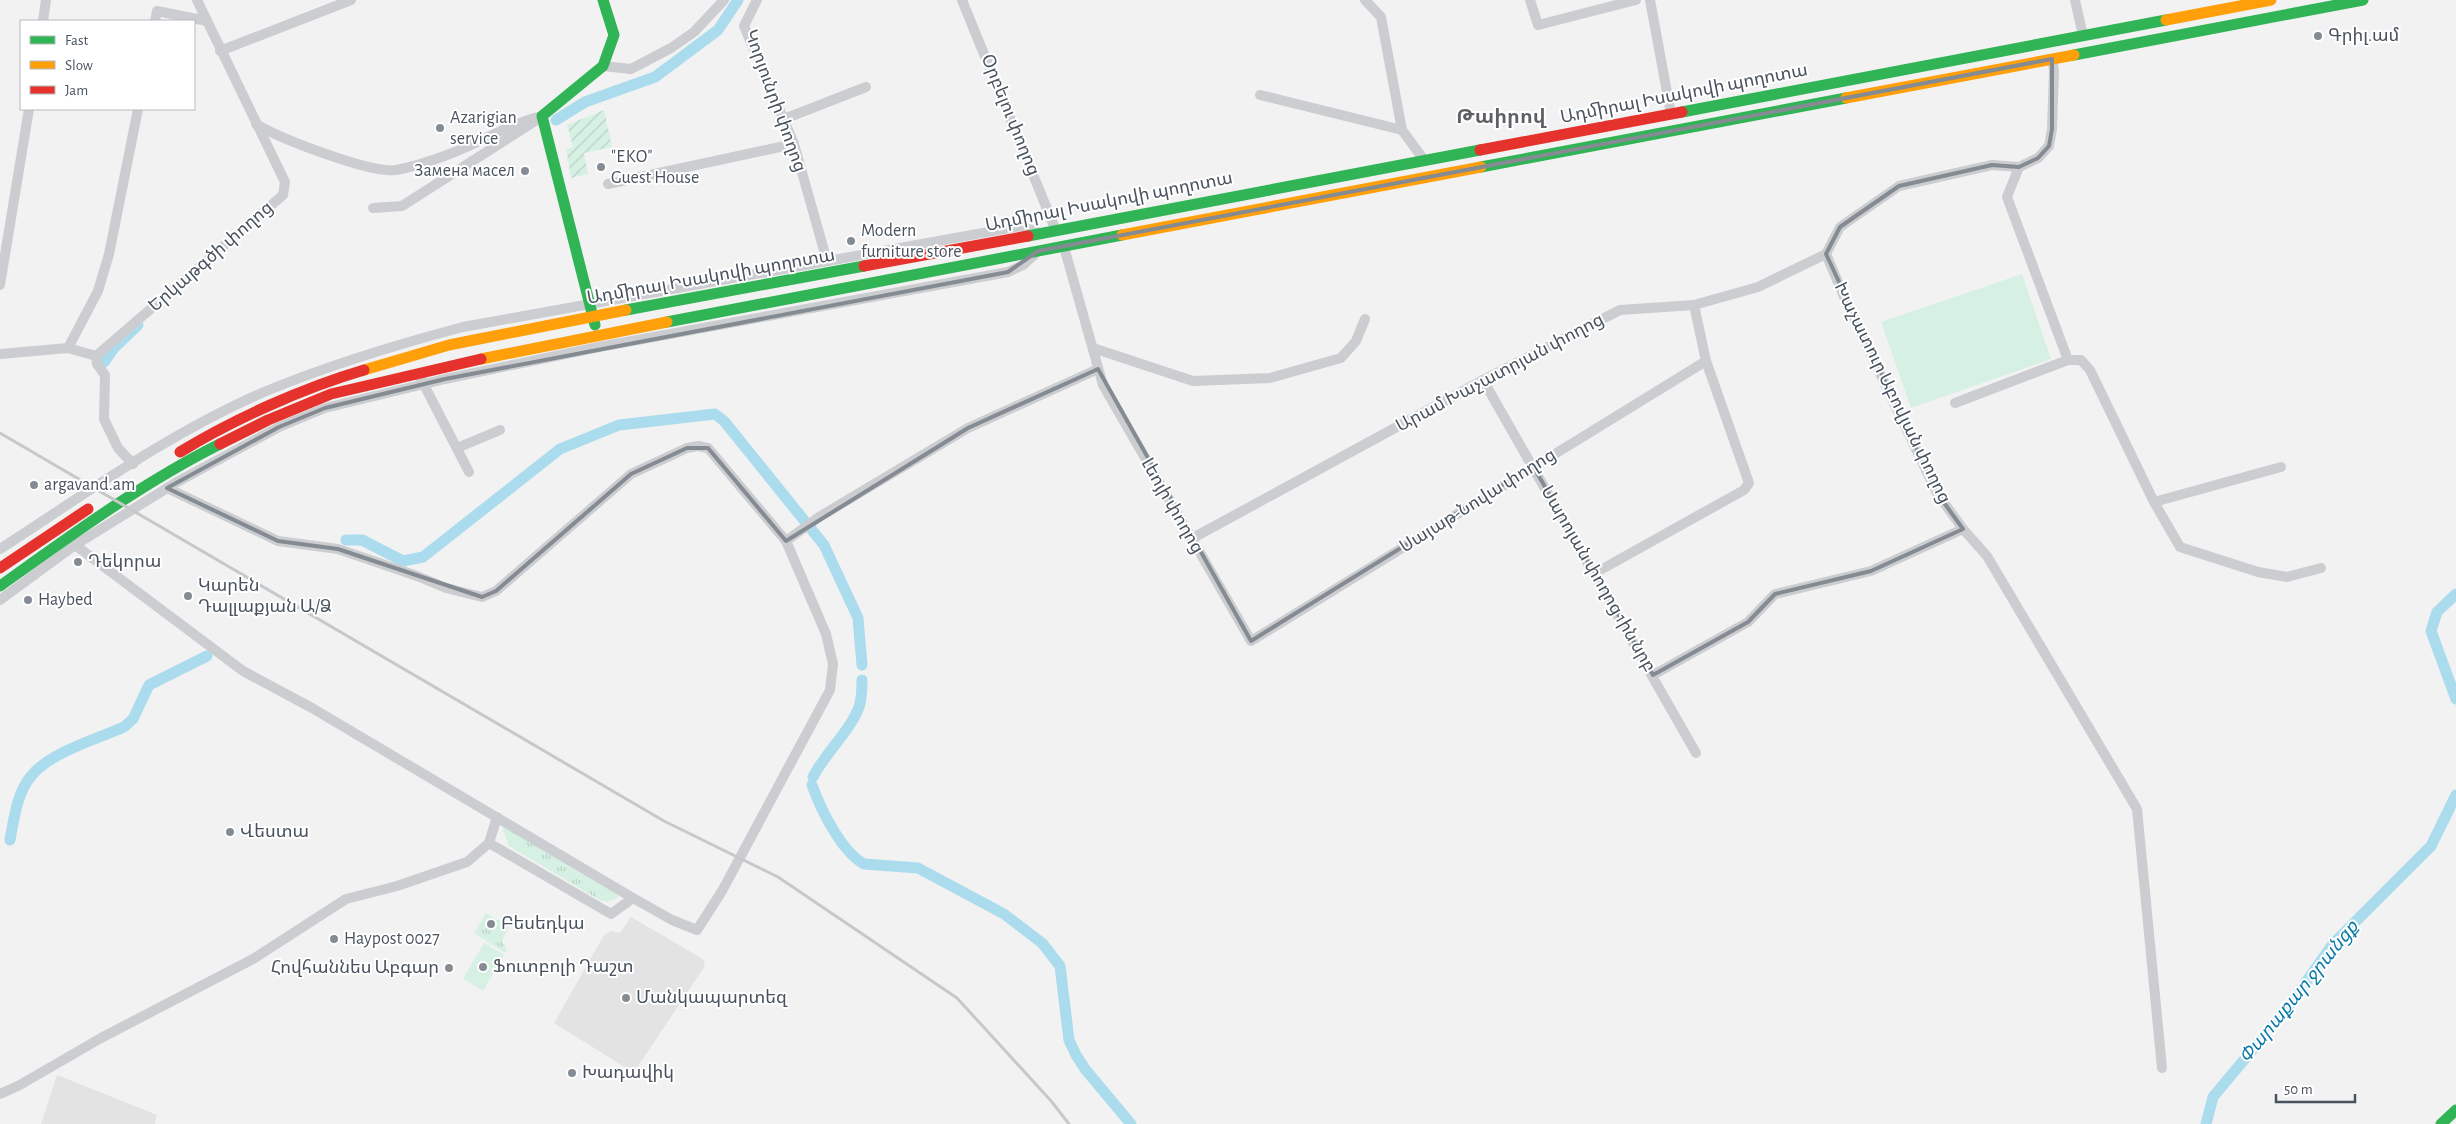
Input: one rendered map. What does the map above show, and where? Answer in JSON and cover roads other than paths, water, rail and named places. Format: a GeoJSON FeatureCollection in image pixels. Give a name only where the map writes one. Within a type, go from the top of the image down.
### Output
{"type":"FeatureCollection","features":[{"type":"Feature","properties":{"kind":"main road"},"geometry":{"type":"LineString","coordinates":[[598,341],[542,116],[603,66],[614,35],[603,0]]}},
{"type":"Feature","properties":{"kind":"main road","name":"Ադմիրալ Իսակովի պողոտա"},"geometry":{"type":"LineString","coordinates":[[0,568],[32,544],[206,436],[326,381],[449,345],[593,316],[2271,0]]}},
{"type":"Feature","properties":{"kind":"main road","name":"Ադմիրալ Իսակովի պողոտա"},"geometry":{"type":"LineString","coordinates":[[0,586],[90,524],[159,488],[200,454],[268,420],[331,394],[418,373],[598,341],[1038,251],[2363,0]]}},
{"type":"Feature","properties":{"kind":"main road"},"geometry":{"type":"LineString","coordinates":[[2441,1124],[2456,1110]]}},
{"type":"Feature","properties":{"kind":"street"},"geometry":{"type":"LineString","coordinates":[[43,20],[46,0]]}},
{"type":"Feature","properties":{"kind":"street","name":"Երկաթգծի փողոց"},"geometry":{"type":"LineString","coordinates":[[96,356],[282,195],[285,182],[255,124],[197,0]]}},
{"type":"Feature","properties":{"kind":"street"},"geometry":{"type":"LineString","coordinates":[[220,51],[351,0]]}},
{"type":"Feature","properties":{"kind":"street"},"geometry":{"type":"LineString","coordinates":[[603,66],[632,69],[671,48],[694,32],[724,0]]}},
{"type":"Feature","properties":{"kind":"street","name":"Կորյունրի փողոց"},"geometry":{"type":"LineString","coordinates":[[757,0],[744,26],[794,144],[827,261]]}},
{"type":"Feature","properties":{"kind":"street","name":"Օրբելու փողոց"},"geometry":{"type":"LineString","coordinates":[[962,0],[1056,230]]}},
{"type":"Feature","properties":{"kind":"street"},"geometry":{"type":"LineString","coordinates":[[1365,0],[1381,17],[1402,130],[1424,160]]}},
{"type":"Feature","properties":{"kind":"street"},"geometry":{"type":"LineString","coordinates":[[1530,0],[1538,25],[1636,0]]}},
{"type":"Feature","properties":{"kind":"street"},"geometry":{"type":"LineString","coordinates":[[1650,0],[1671,114]]}},
{"type":"Feature","properties":{"kind":"street"},"geometry":{"type":"LineString","coordinates":[[2075,0],[2083,36]]}},
{"type":"Feature","properties":{"kind":"street"},"geometry":{"type":"LineString","coordinates":[[155,20],[157,11],[206,22]]}},
{"type":"Feature","properties":{"kind":"street"},"geometry":{"type":"LineString","coordinates":[[1826,254],[1840,227],[1899,186],[1992,164],[2020,167],[2038,158],[2049,146],[2054,90],[2052,59]]}},
{"type":"Feature","properties":{"kind":"street"},"geometry":{"type":"LineString","coordinates":[[784,119],[866,88]]}},
{"type":"Feature","properties":{"kind":"street"},"geometry":{"type":"LineString","coordinates":[[1260,95],[1402,130]]}},
{"type":"Feature","properties":{"kind":"street"},"geometry":{"type":"LineString","coordinates":[[0,285],[29,110]]}},
{"type":"Feature","properties":{"kind":"street"},"geometry":{"type":"LineString","coordinates":[[68,348],[98,291],[109,254],[138,110]]}},
{"type":"Feature","properties":{"kind":"street"},"geometry":{"type":"LineString","coordinates":[[255,124],[277,136],[378,170],[395,170],[448,155],[523,121],[542,116]]}},
{"type":"Feature","properties":{"kind":"street"},"geometry":{"type":"LineString","coordinates":[[373,208],[402,206],[542,116]]}},
{"type":"Feature","properties":{"kind":"street"},"geometry":{"type":"LineString","coordinates":[[608,184],[794,144]]}},
{"type":"Feature","properties":{"kind":"street"},"geometry":{"type":"LineString","coordinates":[[2020,167],[2007,197],[2068,360]]}},
{"type":"Feature","properties":{"kind":"street"},"geometry":{"type":"LineString","coordinates":[[0,549],[131,465],[234,407],[325,368],[463,327],[1021,226],[1039,233]]}},
{"type":"Feature","properties":{"kind":"street","name":"Լեոյի փողոց"},"geometry":{"type":"LineString","coordinates":[[1064,247],[1098,369],[1104,384],[1251,641]]}},
{"type":"Feature","properties":{"kind":"street","name":"Արամ Խաչատրյան փողոց"},"geometry":{"type":"LineString","coordinates":[[1191,539],[1483,380],[1620,310],[1694,305],[1758,287],[1826,254]]}},
{"type":"Feature","properties":{"kind":"street","name":"Խաչատուր Աբովյան փողոց"},"geometry":{"type":"LineString","coordinates":[[1826,254],[1848,306],[1937,493],[1963,529],[1987,556],[2137,810],[2162,1068]]}},
{"type":"Feature","properties":{"kind":"street"},"geometry":{"type":"LineString","coordinates":[[1595,573],[1744,490],[1750,480],[1706,361],[1694,305]]}},
{"type":"Feature","properties":{"kind":"street"},"geometry":{"type":"LineString","coordinates":[[1093,348],[1193,381],[1270,378],[1341,358],[1356,341],[1365,319]]}},
{"type":"Feature","properties":{"kind":"street"},"geometry":{"type":"LineString","coordinates":[[0,600],[75,545],[159,488],[279,427],[318,411],[598,341]]}},
{"type":"Feature","properties":{"kind":"street"},"geometry":{"type":"LineString","coordinates":[[0,354],[68,348],[96,356],[97,364],[105,375],[104,419],[118,448],[131,465]]}},
{"type":"Feature","properties":{"kind":"street"},"geometry":{"type":"LineString","coordinates":[[1955,403],[2068,360],[2081,360],[2090,370],[2154,502],[2180,547],[2224,562],[2287,577],[2321,568]]}},
{"type":"Feature","properties":{"kind":"street","name":"Սայաթ-Նովա փողոց"},"geometry":{"type":"LineString","coordinates":[[1251,641],[1706,361]]}},
{"type":"Feature","properties":{"kind":"street"},"geometry":{"type":"LineString","coordinates":[[786,541],[823,515],[968,428],[1098,369]]}},
{"type":"Feature","properties":{"kind":"street"},"geometry":{"type":"LineString","coordinates":[[418,373],[469,472]]}},
{"type":"Feature","properties":{"kind":"street","name":"Սարոյան փողոց 1ին նրբ"},"geometry":{"type":"LineString","coordinates":[[1483,380],[1595,573],[1696,753]]}},
{"type":"Feature","properties":{"kind":"street"},"geometry":{"type":"LineString","coordinates":[[457,448],[500,430]]}},
{"type":"Feature","properties":{"kind":"street"},"geometry":{"type":"LineString","coordinates":[[75,545],[243,671],[312,708],[633,898],[672,920],[697,930],[722,891],[830,690],[833,664],[826,634],[786,541],[708,448],[698,446],[687,448],[630,474],[496,591],[482,597],[446,588],[409,573],[338,549],[278,541],[159,488]]}},
{"type":"Feature","properties":{"kind":"street"},"geometry":{"type":"LineString","coordinates":[[2154,502],[2281,466]]}},
{"type":"Feature","properties":{"kind":"street"},"geometry":{"type":"LineString","coordinates":[[1653,675],[1748,622],[1775,594],[1871,571],[1963,529]]}},
{"type":"Feature","properties":{"kind":"street"},"geometry":{"type":"LineString","coordinates":[[0,1094],[18,1086],[179,996],[253,959],[346,899],[397,886],[467,862],[489,843],[497,817]]}},
{"type":"Feature","properties":{"kind":"street"},"geometry":{"type":"LineString","coordinates":[[489,843],[611,914],[633,898]]}},
{"type":"Feature","properties":{"kind":"waterway"},"geometry":{"type":"LineString","coordinates":[[556,120],[585,102],[655,77],[718,30],[738,0]]}},
{"type":"Feature","properties":{"kind":"waterway"},"geometry":{"type":"LineString","coordinates":[[104,362],[114,348],[138,325]]}},
{"type":"Feature","properties":{"kind":"waterway","name":"Փարաքար ջրանցք"},"geometry":{"type":"LineString","coordinates":[[346,540],[362,540],[403,561],[423,557],[560,449],[619,425],[715,414],[724,421],[824,545],[858,618],[862,665]]}},
{"type":"Feature","properties":{"kind":"waterway","name":"Փարաքար ջրանցք"},"geometry":{"type":"LineString","coordinates":[[2456,594],[2437,612],[2431,631],[2456,699]]}},
{"type":"Feature","properties":{"kind":"waterway","name":"Փարաքար ջրանցք"},"geometry":{"type":"LineString","coordinates":[[10,840],[17,806],[23,789],[40,767],[62,753],[124,727],[133,719],[149,685],[207,656]]}},
{"type":"Feature","properties":{"kind":"waterway","name":"Փարաքար ջրանցք"},"geometry":{"type":"LineString","coordinates":[[813,777],[855,716],[861,701],[862,680]]}},
{"type":"Feature","properties":{"kind":"waterway","name":"Փարաքար ջրանցք"},"geometry":{"type":"LineString","coordinates":[[812,785],[826,818],[840,840],[847,850],[864,864],[918,868],[1004,914],[1042,943],[1060,966],[1069,1040],[1076,1055],[1085,1069],[1131,1124]]}},
{"type":"Feature","properties":{"kind":"waterway","name":"Փարաքար ջրանցք"},"geometry":{"type":"LineString","coordinates":[[2206,1124],[2213,1097],[2289,1006],[2333,944],[2431,846],[2456,795]]}},
{"type":"Feature","properties":{"kind":"railway"},"geometry":{"type":"LineString","coordinates":[[0,433],[664,821],[778,877],[957,998],[1052,1102],[1069,1124]]}},
{"type":"Feature","properties":{"kind":"place","name":"Գրիլ․ամ"},"geometry":{"type":"Point","coordinates":[2318,36]}},
{"type":"Feature","properties":{"kind":"place","name":"Azarigian service"},"geometry":{"type":"Point","coordinates":[440,128]}},
{"type":"Feature","properties":{"kind":"place","name":"\"ЕКО\" Guest House"},"geometry":{"type":"Point","coordinates":[601,167]}},
{"type":"Feature","properties":{"kind":"place","name":"Замена масел"},"geometry":{"type":"Point","coordinates":[525,171]}},
{"type":"Feature","properties":{"kind":"place","name":"Modern furniture store"},"geometry":{"type":"Point","coordinates":[851,241]}},
{"type":"Feature","properties":{"kind":"place","name":"argavand.am"},"geometry":{"type":"Point","coordinates":[34,485]}},
{"type":"Feature","properties":{"kind":"place","name":"Դեկորա"},"geometry":{"type":"Point","coordinates":[78,562]}},
{"type":"Feature","properties":{"kind":"place","name":"Կարեն Դալլաքյան Ա/Ձ"},"geometry":{"type":"Point","coordinates":[188,596]}},
{"type":"Feature","properties":{"kind":"place","name":"Haybed"},"geometry":{"type":"Point","coordinates":[28,600]}},
{"type":"Feature","properties":{"kind":"place","name":"Վեստա"},"geometry":{"type":"Point","coordinates":[230,832]}},
{"type":"Feature","properties":{"kind":"place","name":"Բեսեդկա"},"geometry":{"type":"Point","coordinates":[491,924]}},
{"type":"Feature","properties":{"kind":"place","name":"Haypost 0027"},"geometry":{"type":"Point","coordinates":[334,939]}},
{"type":"Feature","properties":{"kind":"place","name":"Ֆուտբոլի Դաշտ"},"geometry":{"type":"Point","coordinates":[483,967]}},
{"type":"Feature","properties":{"kind":"place","name":"Հովհաննես Աբգար"},"geometry":{"type":"Point","coordinates":[449,968]}},
{"type":"Feature","properties":{"kind":"place","name":"Մանկապարտեզ"},"geometry":{"type":"Point","coordinates":[626,998]}},
{"type":"Feature","properties":{"kind":"place","name":"Խադավիկ"},"geometry":{"type":"Point","coordinates":[572,1073]}},
{"type":"Feature","properties":{"kind":"district","name":"Թաիրով"},"geometry":{"type":"Point","coordinates":[1501,117]}}]}
